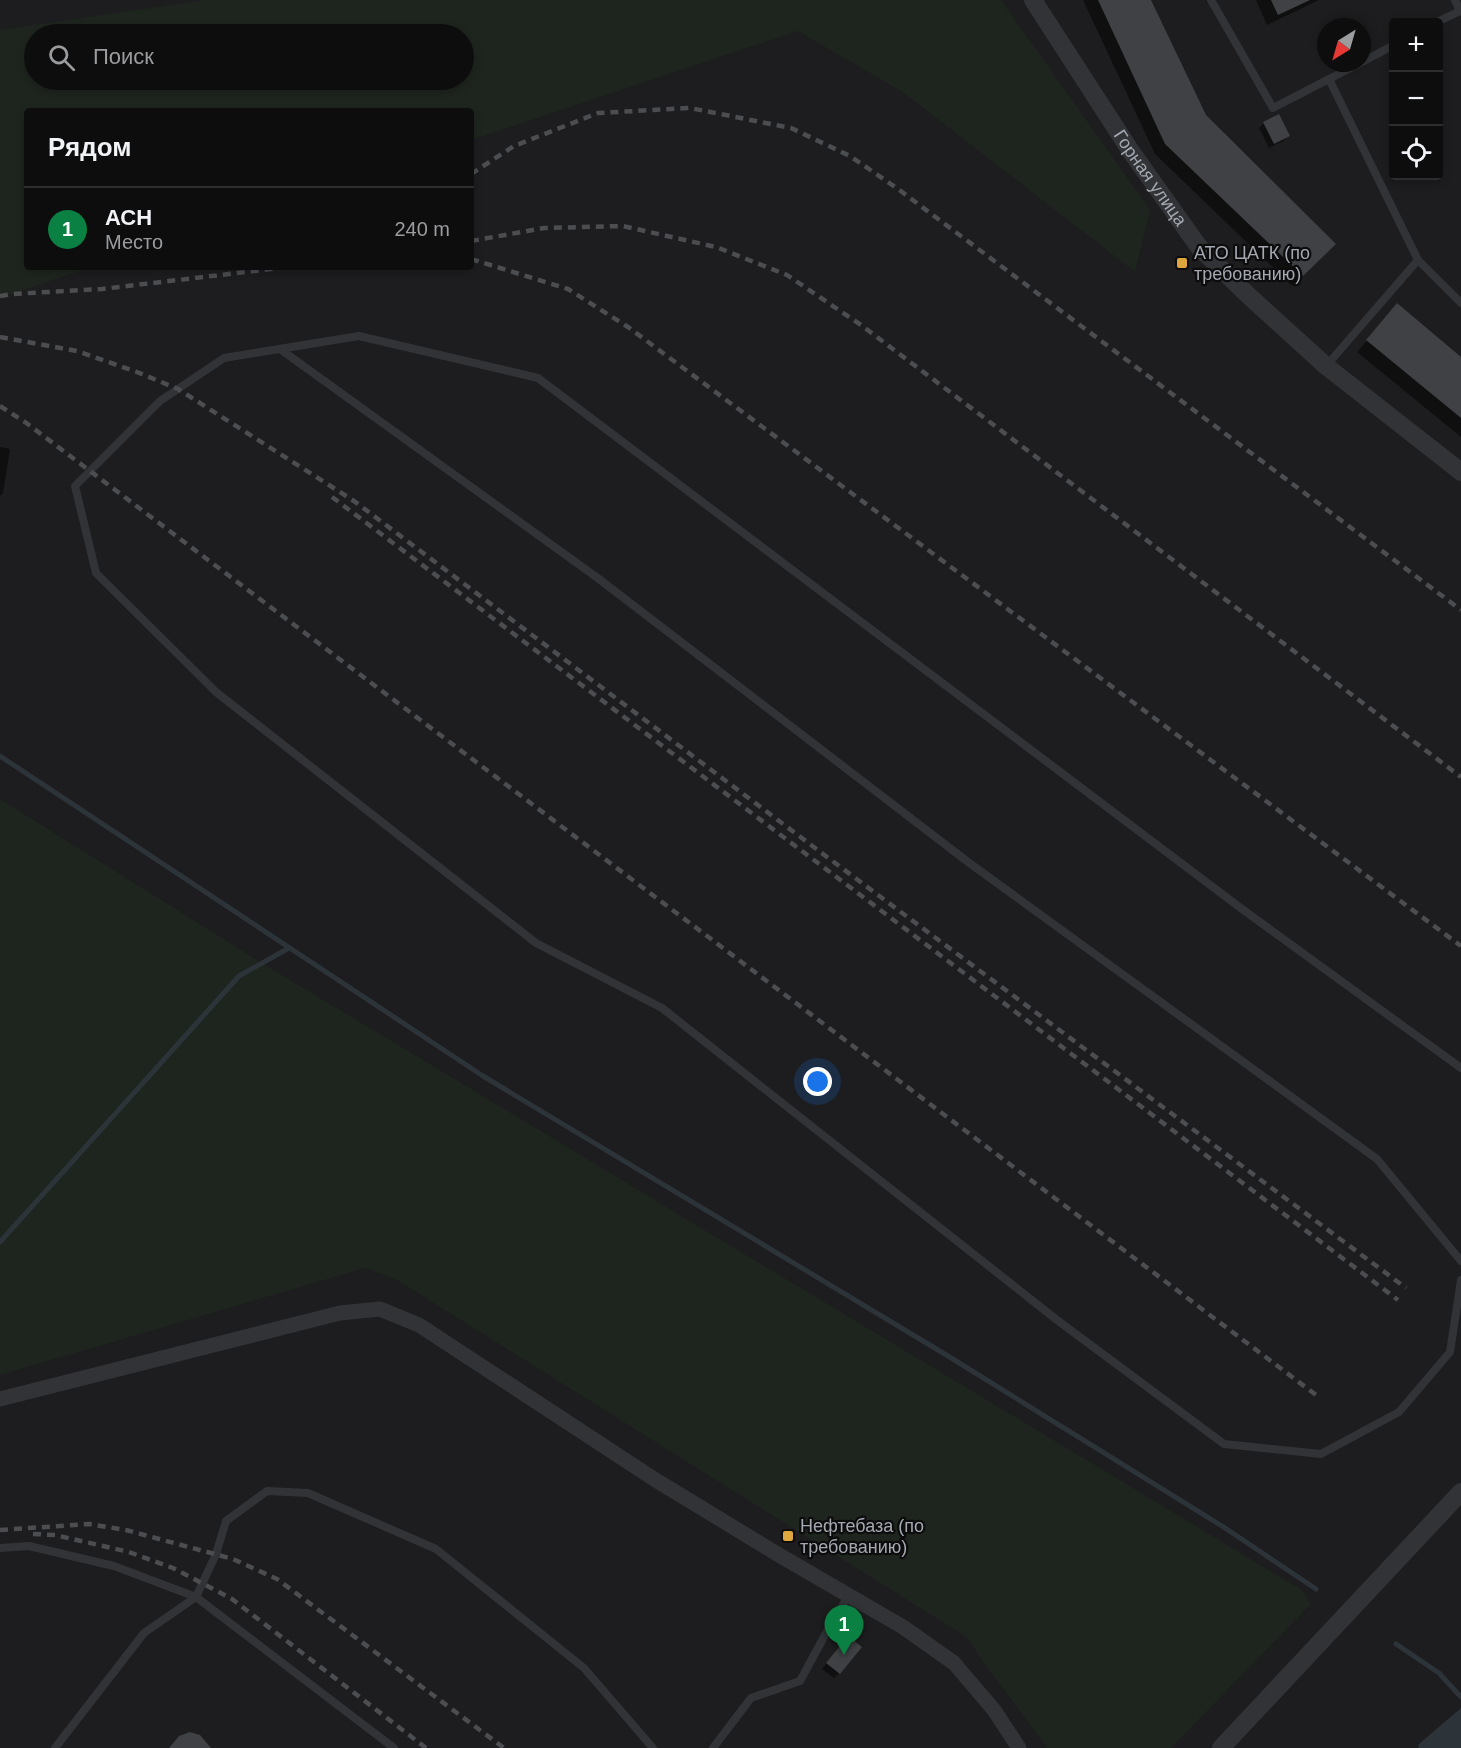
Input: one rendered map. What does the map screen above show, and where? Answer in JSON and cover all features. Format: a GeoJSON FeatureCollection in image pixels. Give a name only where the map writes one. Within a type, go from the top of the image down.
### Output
{"type":"FeatureCollection","features":[{"type":"Feature","properties":{"kind":"street","name":"Горная улица"},"geometry":{"type":"LineString","coordinates":[[1033,0],[1130,150],[1198,247],[1326,366],[1461,472]]}},
{"type":"Feature","properties":{"kind":"street"},"geometry":{"type":"LineString","coordinates":[[0,1399],[340,1312],[380,1309],[419,1324],[654,1479],[779,1556],[903,1627],[954,1663],[994,1710],[1019,1748]]}},
{"type":"Feature","properties":{"kind":"street"},"geometry":{"type":"LineString","coordinates":[[1221,1748],[1461,1492]]}},
{"type":"Feature","properties":{"kind":"lane"},"geometry":{"type":"LineString","coordinates":[[1211,0],[1273,108],[1343,72]]}},
{"type":"Feature","properties":{"kind":"lane"},"geometry":{"type":"LineString","coordinates":[[1443,19],[1460,11],[1455,0]]}},
{"type":"Feature","properties":{"kind":"lane"},"geometry":{"type":"LineString","coordinates":[[1371,58],[1389,48]]}},
{"type":"Feature","properties":{"kind":"lane"},"geometry":{"type":"LineString","coordinates":[[1329,79],[1418,260],[1461,303]]}},
{"type":"Feature","properties":{"kind":"lane"},"geometry":{"type":"LineString","coordinates":[[1326,366],[1418,260]]}},
{"type":"Feature","properties":{"kind":"lane"},"geometry":{"type":"LineString","coordinates":[[1461,1068],[1242,909],[538,378],[359,336],[224,358],[160,401],[75,486],[96,573],[226,700],[536,943],[662,1008],[1057,1320],[1224,1444],[1321,1454],[1399,1412],[1450,1352],[1461,1280]]}},
{"type":"Feature","properties":{"kind":"lane"},"geometry":{"type":"LineString","coordinates":[[280,349],[599,579],[968,862],[1377,1159],[1461,1261]]}},
{"type":"Feature","properties":{"kind":"lane"},"geometry":{"type":"LineString","coordinates":[[55,1748],[144,1633],[196,1597],[216,1554],[226,1521],[267,1491],[308,1493],[436,1549],[584,1668],[653,1748]]}},
{"type":"Feature","properties":{"kind":"lane"},"geometry":{"type":"LineString","coordinates":[[0,1548],[29,1546],[114,1566],[196,1597],[394,1748]]}},
{"type":"Feature","properties":{"kind":"lane"},"geometry":{"type":"LineString","coordinates":[[713,1748],[751,1698],[800,1681],[849,1595]]}},
{"type":"Feature","properties":{"kind":"shaded area"},"geometry":{"type":"Polygon","coordinates":[[[0,0],[1461,0],[1461,1748],[0,1748],[0,0]]]}},
{"type":"Feature","properties":{"kind":"shaded area"},"geometry":{"type":"Polygon","coordinates":[[[204,0],[1001,0],[1150,210],[1135,272],[904,93],[798,31],[474,139],[474,108],[24,108],[24,270],[83,270],[12,294],[0,295],[0,30],[24,26],[24,90],[474,90],[474,24],[41,24],[204,0]]]}},
{"type":"Feature","properties":{"kind":"shaded area"},"geometry":{"type":"Polygon","coordinates":[[[0,799],[262,963],[1302,1590],[1311,1604],[1171,1748],[1047,1748],[968,1638],[397,1280],[365,1268],[0,1375],[0,799]]]}},
{"type":"Feature","properties":{"kind":"shaded area"},"geometry":{"type":"Polygon","coordinates":[[[1461,1708],[1461,1748],[1418,1748],[1419,1744],[1461,1708]]]}},
{"type":"Feature","properties":{"kind":"building"},"geometry":{"type":"Polygon","coordinates":[[[1098,0],[1151,0],[1206,115],[1336,244],[1303,276],[1165,144],[1098,0]]]}},
{"type":"Feature","properties":{"kind":"building"},"geometry":{"type":"Polygon","coordinates":[[[1271,0],[1310,0],[1278,15],[1271,0]]]}},
{"type":"Feature","properties":{"kind":"building"},"geometry":{"type":"Polygon","coordinates":[[[1279,114],[1290,136],[1274,144],[1263,122],[1279,114]]]}},
{"type":"Feature","properties":{"kind":"building"},"geometry":{"type":"Polygon","coordinates":[[[1397,303],[1461,357],[1461,418],[1366,340],[1397,303]]]}},
{"type":"Feature","properties":{"kind":"building"},"geometry":{"type":"Polygon","coordinates":[[[848,1636],[862,1647],[840,1674],[826,1663],[848,1636]]]}},
{"type":"Feature","properties":{"kind":"building"},"geometry":{"type":"Polygon","coordinates":[[[190,1732],[200,1735],[211,1748],[169,1748],[179,1736],[190,1732]]]}},
{"type":"Feature","properties":{"kind":"waterway"},"geometry":{"type":"LineString","coordinates":[[0,756],[483,1076],[948,1356],[1222,1526],[1316,1589]]}},
{"type":"Feature","properties":{"kind":"waterway"},"geometry":{"type":"LineString","coordinates":[[0,1242],[239,976],[289,948]]}},
{"type":"Feature","properties":{"kind":"waterway"},"geometry":{"type":"LineString","coordinates":[[1396,1644],[1439,1673],[1461,1697]]}},
{"type":"Feature","properties":{"kind":"railway"},"geometry":{"type":"LineString","coordinates":[[474,172],[514,146],[598,113],[690,108],[791,128],[850,156],[898,189],[1461,610]]}},
{"type":"Feature","properties":{"kind":"railway"},"geometry":{"type":"LineString","coordinates":[[474,240],[544,228],[623,226],[716,247],[787,275],[861,325],[1461,777]]}},
{"type":"Feature","properties":{"kind":"railway"},"geometry":{"type":"LineString","coordinates":[[474,260],[568,289],[628,327],[1461,946]]}},
{"type":"Feature","properties":{"kind":"railway"},"geometry":{"type":"LineString","coordinates":[[0,296],[102,289],[263,270]]}},
{"type":"Feature","properties":{"kind":"railway"},"geometry":{"type":"LineString","coordinates":[[0,337],[77,351],[178,389],[354,501],[1406,1288]]}},
{"type":"Feature","properties":{"kind":"railway"},"geometry":{"type":"LineString","coordinates":[[0,406],[25,422],[1316,1395]]}},
{"type":"Feature","properties":{"kind":"railway"},"geometry":{"type":"LineString","coordinates":[[332,497],[1398,1300]]}},
{"type":"Feature","properties":{"kind":"railway"},"geometry":{"type":"LineString","coordinates":[[0,1530],[89,1524],[126,1530],[233,1559],[277,1579],[504,1748]]}},
{"type":"Feature","properties":{"kind":"railway"},"geometry":{"type":"LineString","coordinates":[[33,1534],[55,1535],[129,1552],[173,1568],[232,1599],[426,1748]]}},
{"type":"Feature","properties":{"kind":"place","name":"АТО ЦАТК (по требованию)"},"geometry":{"type":"Point","coordinates":[1182,263]}},
{"type":"Feature","properties":{"kind":"place","name":"Нефтебаза (по требованию)"},"geometry":{"type":"Point","coordinates":[788,1536]}},
{"type":"Feature","properties":{"kind":"place","name":"АСН"},"geometry":{"type":"Point","coordinates":[844,1655]}}]}
